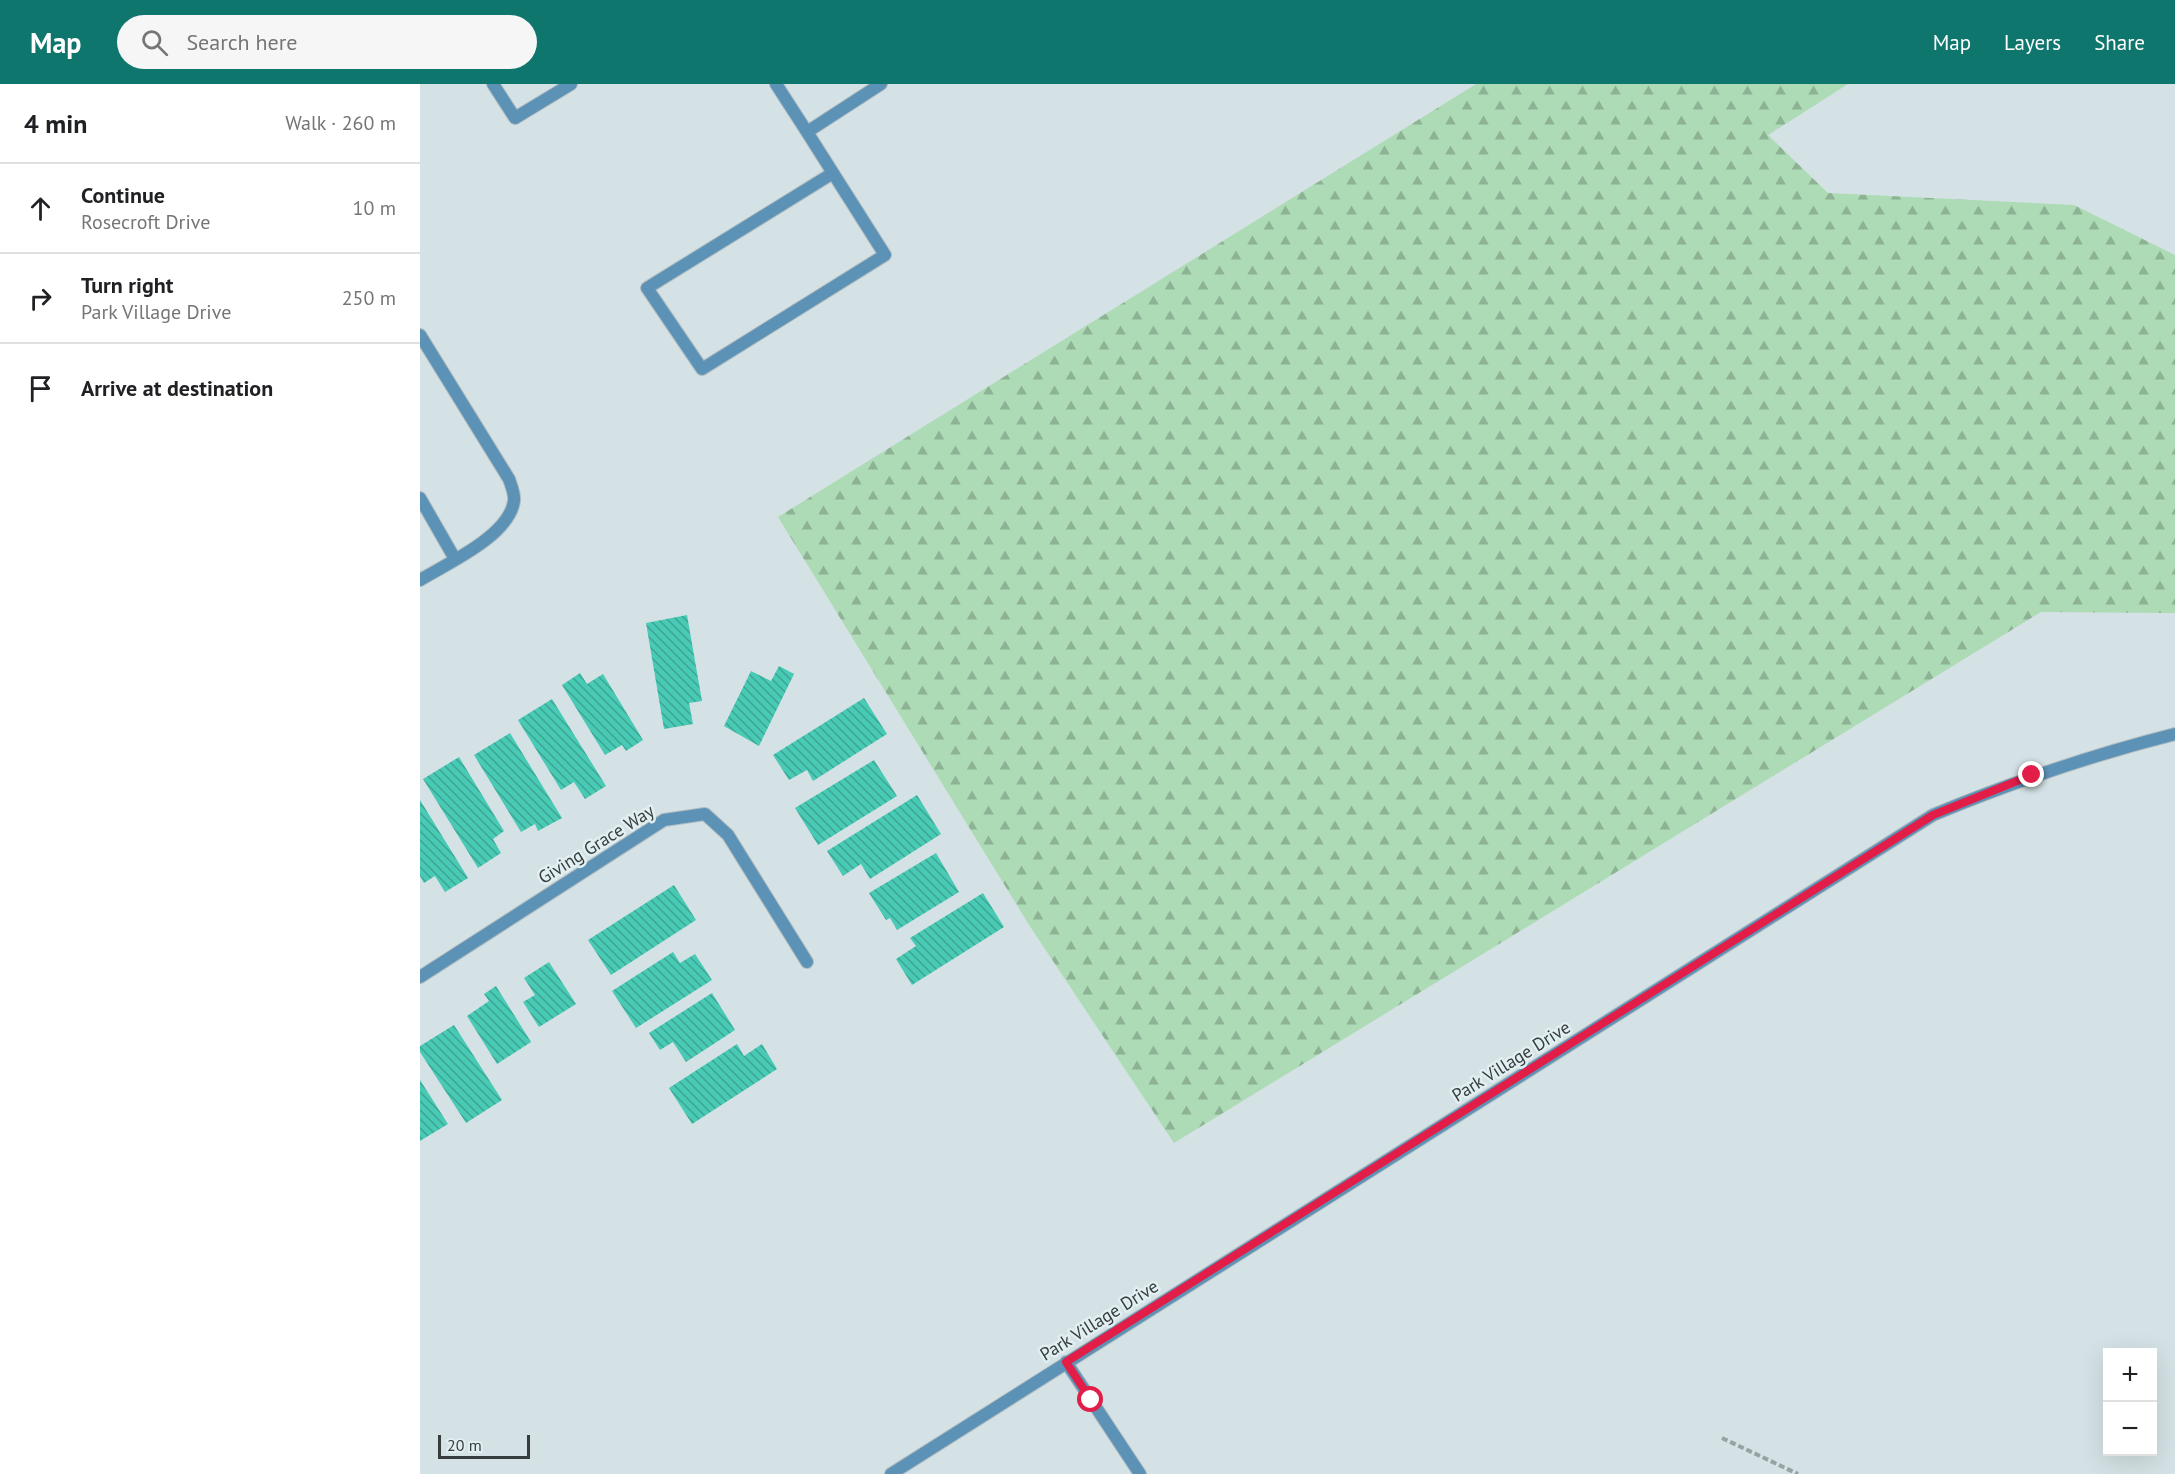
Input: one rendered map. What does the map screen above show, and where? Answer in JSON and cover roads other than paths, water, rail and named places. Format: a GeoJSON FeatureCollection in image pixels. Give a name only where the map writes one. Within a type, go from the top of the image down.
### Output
{"type":"FeatureCollection","features":[{"type":"Feature","properties":{"kind":"street"},"geometry":{"type":"LineString","coordinates":[[493,84],[515,118],[571,84]]}},
{"type":"Feature","properties":{"kind":"street"},"geometry":{"type":"LineString","coordinates":[[776,84],[807,132],[833,173],[885,255],[702,369],[647,288],[833,173]]}},
{"type":"Feature","properties":{"kind":"street"},"geometry":{"type":"LineString","coordinates":[[807,132],[881,84]]}},
{"type":"Feature","properties":{"kind":"street"},"geometry":{"type":"LineString","coordinates":[[420,335],[509,478],[514,500],[507,521],[488,538],[420,580]]}},
{"type":"Feature","properties":{"kind":"street"},"geometry":{"type":"LineString","coordinates":[[420,498],[455,559]]}},
{"type":"Feature","properties":{"kind":"street","name":"Park Village Drive"},"geometry":{"type":"LineString","coordinates":[[891,1474],[1933,815],[2010,783],[2098,753],[2175,734]]}},
{"type":"Feature","properties":{"kind":"street","name":"Giving Grace Way"},"geometry":{"type":"LineString","coordinates":[[420,977],[664,820],[705,814],[728,835],[807,962]]}},
{"type":"Feature","properties":{"kind":"street"},"geometry":{"type":"LineString","coordinates":[[1066,1362],[1140,1474]]}}]}
